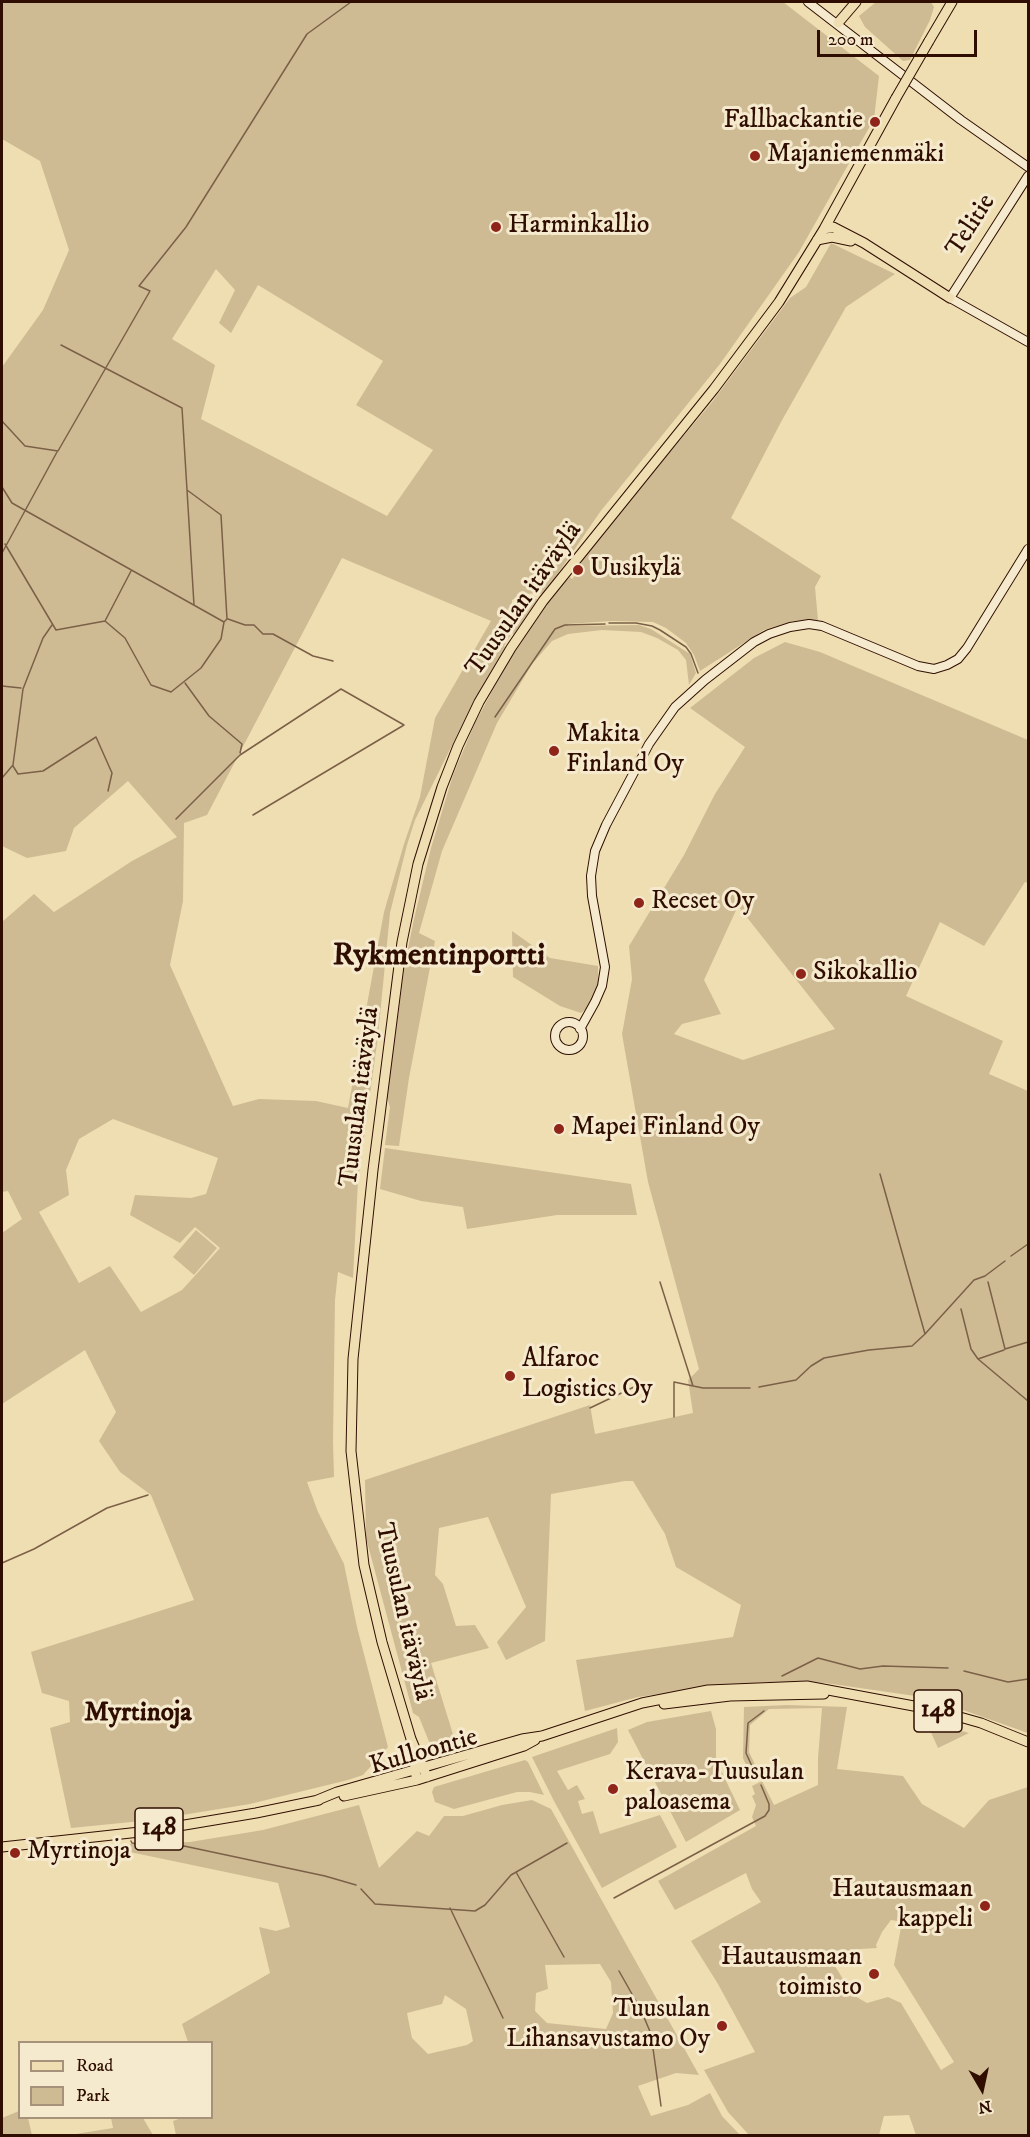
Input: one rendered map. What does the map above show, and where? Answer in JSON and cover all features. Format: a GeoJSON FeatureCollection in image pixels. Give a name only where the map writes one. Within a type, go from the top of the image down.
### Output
{"type":"FeatureCollection","features":[{"type":"Feature","properties":{"kind":"main road"},"geometry":{"type":"LineString","coordinates":[[838,23],[856,2]]}},
{"type":"Feature","properties":{"kind":"main road"},"geometry":{"type":"LineString","coordinates":[[940,2],[942,19]]}},
{"type":"Feature","properties":{"kind":"main road","name":"Tuusulan itäväylä"},"geometry":{"type":"LineString","coordinates":[[421,1774],[382,1642],[364,1565],[351,1451],[353,1359],[371,1181],[402,942],[418,864],[442,787],[463,735],[479,702],[515,641],[543,601],[746,347],[795,277],[952,2]]}},
{"type":"Feature","properties":{"kind":"main road"},"geometry":{"type":"LineString","coordinates":[[836,207],[835,219],[840,226],[881,250],[891,259]]}},
{"type":"Feature","properties":{"kind":"main road"},"geometry":{"type":"LineString","coordinates":[[824,229],[830,227],[841,231],[891,259],[950,298]]}},
{"type":"Feature","properties":{"kind":"main road"},"geometry":{"type":"LineString","coordinates":[[817,240],[839,237],[891,259]]}},
{"type":"Feature","properties":{"kind":"main road","name":"Kulloontie"},"geometry":{"type":"LineString","coordinates":[[2,1847],[149,1831],[315,1801],[337,1792],[421,1774],[522,1739],[542,1736],[642,1703],[716,1690],[807,1686],[935,1710],[981,1723],[1029,1742]]}},
{"type":"Feature","properties":{"kind":"street"},"geometry":{"type":"LineString","coordinates":[[808,2],[961,120],[1029,167]]}},
{"type":"Feature","properties":{"kind":"street","name":"Telitie"},"geometry":{"type":"LineString","coordinates":[[950,298],[1029,176]]}},
{"type":"Feature","properties":{"kind":"street"},"geometry":{"type":"LineString","coordinates":[[950,298],[1029,342]]}},
{"type":"Feature","properties":{"kind":"street"},"geometry":{"type":"LineString","coordinates":[[577,1026],[588,1015],[602,986],[604,967],[592,896],[591,876],[595,851],[610,817],[649,744],[675,707],[754,642],[790,627],[810,624],[822,626],[918,666],[934,669],[947,664],[958,659],[967,648],[1029,549]]}},
{"type":"Feature","properties":{"kind":"green space"},"geometry":{"type":"Polygon","coordinates":[[[2,2],[783,2],[879,76],[874,119],[799,252],[720,364],[600,512],[544,594],[520,595],[512,600],[510,636],[472,705],[415,820],[407,845],[390,913],[378,1036],[358,1181],[353,1278],[338,1272],[335,1300],[334,1477],[307,1482],[318,1512],[344,1564],[357,1627],[388,1747],[363,1775],[348,1780],[250,1804],[152,1820],[71,1828],[50,1728],[70,1722],[69,1701],[42,1693],[31,1652],[194,1600],[151,1495],[120,1472],[99,1441],[116,1412],[85,1350],[2,1404],[2,1233],[22,1219],[8,1191],[2,1192],[2,922],[34,894],[54,912],[132,861],[177,837],[128,781],[74,828],[66,851],[27,858],[2,846],[2,367],[43,310],[69,250],[40,161],[2,139],[2,2]],[[216,269],[172,339],[215,365],[201,419],[387,516],[433,450],[356,405],[383,361],[258,285],[231,333],[219,323],[235,290],[216,269]],[[342,558],[207,815],[184,823],[183,901],[170,965],[233,1106],[259,1099],[316,1101],[348,1108],[384,912],[420,797],[435,718],[491,621],[342,558]],[[113,1119],[79,1139],[66,1170],[69,1195],[39,1212],[79,1283],[110,1266],[141,1312],[182,1290],[220,1248],[195,1227],[180,1243],[130,1215],[135,1195],[191,1198],[206,1194],[218,1158],[113,1119]]]}},
{"type":"Feature","properties":{"kind":"green space"},"geometry":{"type":"Polygon","coordinates":[[[876,2],[931,2],[934,7],[910,60],[903,61],[865,27],[859,16],[876,2]]]}},
{"type":"Feature","properties":{"kind":"green space"},"geometry":{"type":"Polygon","coordinates":[[[831,243],[895,274],[846,307],[781,422],[731,518],[821,576],[815,587],[818,620],[793,621],[764,630],[700,671],[686,643],[666,628],[653,622],[612,621],[568,624],[568,626],[639,625],[651,629],[690,654],[696,673],[689,685],[686,660],[678,650],[641,632],[602,630],[568,634],[552,641],[532,664],[497,723],[442,851],[419,933],[435,941],[409,1078],[399,1146],[385,1145],[390,1107],[387,1098],[405,963],[414,919],[431,848],[453,775],[475,723],[505,667],[540,613],[563,584],[570,577],[572,579],[581,568],[585,554],[712,402],[790,298],[806,287],[831,243]]]}},
{"type":"Feature","properties":{"kind":"green space"},"geometry":{"type":"Polygon","coordinates":[[[528,597],[540,600],[513,635],[515,603],[528,597]]]}},
{"type":"Feature","properties":{"kind":"green space"},"geometry":{"type":"Polygon","coordinates":[[[785,642],[820,652],[1028,740],[1028,883],[1025,882],[984,946],[940,922],[906,996],[1003,1041],[989,1074],[1028,1091],[1028,1733],[929,1698],[825,1683],[765,1682],[722,1686],[638,1697],[585,1711],[576,1660],[733,1637],[741,1605],[676,1567],[665,1534],[633,1481],[625,1481],[551,1494],[545,1641],[506,1660],[497,1642],[526,1607],[488,1517],[439,1528],[435,1575],[443,1584],[456,1626],[475,1625],[489,1648],[431,1663],[456,1744],[434,1754],[419,1717],[413,1713],[366,1538],[365,1480],[590,1405],[595,1434],[693,1413],[688,1380],[699,1369],[648,1182],[622,1034],[632,979],[629,946],[684,855],[715,794],[745,747],[690,708],[754,658],[785,642]],[[738,906],[704,980],[721,1014],[682,1024],[674,1034],[743,1060],[835,1029],[738,906]]]}},
{"type":"Feature","properties":{"kind":"green space"},"geometry":{"type":"Polygon","coordinates":[[[512,931],[550,958],[598,966],[598,985],[587,1008],[581,1013],[560,1006],[513,977],[512,931]]]}},
{"type":"Feature","properties":{"kind":"green space"},"geometry":{"type":"Polygon","coordinates":[[[385,1148],[631,1184],[637,1215],[557,1215],[467,1229],[463,1207],[421,1201],[380,1189],[385,1148]]]}},
{"type":"Feature","properties":{"kind":"green space"},"geometry":{"type":"Polygon","coordinates":[[[196,1230],[217,1248],[194,1275],[173,1257],[196,1230]]]}},
{"type":"Feature","properties":{"kind":"green space"},"geometry":{"type":"Polygon","coordinates":[[[787,1705],[847,1707],[837,1769],[903,1776],[922,1804],[964,1828],[989,1800],[1028,1787],[1028,2135],[916,2135],[909,2115],[884,2116],[879,2135],[749,2135],[728,2112],[704,2070],[755,2052],[718,1984],[691,1941],[761,1902],[752,1889],[746,1873],[675,1910],[658,1881],[756,1826],[752,1817],[756,1805],[752,1796],[755,1794],[752,1786],[762,1781],[774,1805],[818,1785],[822,1708],[769,1709],[750,1725],[749,1752],[758,1771],[750,1775],[743,1758],[744,1707],[787,1705]],[[891,1920],[882,1932],[876,1945],[877,1948],[860,1949],[833,1963],[853,1995],[867,2003],[888,1997],[901,2003],[941,2070],[954,2062],[894,1965],[902,1922],[891,1920]]]}},
{"type":"Feature","properties":{"kind":"green space"},"geometry":{"type":"Polygon","coordinates":[[[711,1711],[716,1729],[716,1760],[740,1810],[686,1842],[628,1730],[647,1722],[711,1711]]]}},
{"type":"Feature","properties":{"kind":"green space"},"geometry":{"type":"Polygon","coordinates":[[[926,1721],[969,1733],[938,1748],[926,1721]]]}},
{"type":"Feature","properties":{"kind":"green space"},"geometry":{"type":"Polygon","coordinates":[[[617,1728],[618,1742],[610,1754],[557,1771],[568,1790],[577,1785],[585,1799],[578,1801],[582,1814],[593,1811],[600,1834],[660,1815],[677,1847],[602,1888],[532,1757],[617,1728]]]}},
{"type":"Feature","properties":{"kind":"green space"},"geometry":{"type":"Polygon","coordinates":[[[525,1760],[544,1795],[517,1792],[454,1809],[435,1802],[432,1792],[434,1787],[525,1760]]]}},
{"type":"Feature","properties":{"kind":"green space"},"geometry":{"type":"Polygon","coordinates":[[[532,1800],[551,1809],[699,2075],[676,2073],[638,2086],[651,2116],[688,2105],[710,2093],[722,2116],[740,2135],[176,2135],[173,2121],[213,2119],[213,2041],[188,2041],[182,2024],[270,1973],[259,1927],[276,1931],[290,1927],[278,1883],[106,1847],[138,1843],[190,1842],[263,1830],[359,1805],[379,1868],[417,1831],[429,1836],[444,1816],[463,1816],[502,1805],[532,1800]],[[600,1964],[545,1965],[548,1989],[536,1993],[535,2011],[547,2023],[606,2029],[613,2013],[611,1982],[600,1964]],[[445,1995],[442,2004],[407,2013],[412,2038],[428,2054],[467,2045],[473,2041],[466,2009],[445,1995]]]}},
{"type":"Feature","properties":{"kind":"green space"},"geometry":{"type":"Polygon","coordinates":[[[18,2111],[18,2119],[28,2119],[32,2135],[2,2135],[2,2118],[18,2111]]]}},
{"type":"Feature","properties":{"kind":"green space"},"geometry":{"type":"Polygon","coordinates":[[[111,2119],[144,2119],[153,2135],[76,2135],[113,2128],[111,2119]]]}},
{"type":"Feature","properties":{"kind":"waterway"},"geometry":{"type":"LineString","coordinates":[[2,421],[25,446],[58,451],[150,291],[139,286],[186,227],[307,34],[351,2]]}},
{"type":"Feature","properties":{"kind":"waterway"},"geometry":{"type":"LineString","coordinates":[[61,345],[182,408],[194,605]]}},
{"type":"Feature","properties":{"kind":"waterway"},"geometry":{"type":"LineString","coordinates":[[2,553],[57,452]]}},
{"type":"Feature","properties":{"kind":"waterway"},"geometry":{"type":"LineString","coordinates":[[2,487],[12,503],[224,622]]}},
{"type":"Feature","properties":{"kind":"waterway"},"geometry":{"type":"LineString","coordinates":[[105,621],[125,638],[151,685],[171,692],[201,668],[221,639],[224,622],[227,619],[221,515],[187,490]]}},
{"type":"Feature","properties":{"kind":"waterway"},"geometry":{"type":"LineString","coordinates":[[5,544],[56,630],[105,621],[131,571]]}},
{"type":"Feature","properties":{"kind":"waterway"},"geometry":{"type":"LineString","coordinates":[[228,619],[245,625],[254,625],[263,634],[273,634],[313,656],[333,661]]}},
{"type":"Feature","properties":{"kind":"waterway"},"geometry":{"type":"LineString","coordinates":[[609,623],[636,623],[660,630],[686,647],[698,673]]}},
{"type":"Feature","properties":{"kind":"waterway"},"geometry":{"type":"LineString","coordinates":[[495,717],[555,629],[565,625],[605,624]]}},
{"type":"Feature","properties":{"kind":"waterway"},"geometry":{"type":"LineString","coordinates":[[2,778],[13,765],[23,689],[43,638],[52,625]]}},
{"type":"Feature","properties":{"kind":"waterway"},"geometry":{"type":"LineString","coordinates":[[185,683],[209,716],[242,744],[240,753]]}},
{"type":"Feature","properties":{"kind":"waterway"},"geometry":{"type":"LineString","coordinates":[[2,686],[21,688]]}},
{"type":"Feature","properties":{"kind":"waterway"},"geometry":{"type":"LineString","coordinates":[[176,819],[240,755],[341,689],[404,725],[253,815]]}},
{"type":"Feature","properties":{"kind":"waterway"},"geometry":{"type":"LineString","coordinates":[[13,766],[18,774],[43,771],[96,737],[112,773],[108,791]]}},
{"type":"Feature","properties":{"kind":"waterway"},"geometry":{"type":"LineString","coordinates":[[759,1387],[796,1380],[824,1358],[869,1350],[912,1346],[925,1334],[880,1174]]}},
{"type":"Feature","properties":{"kind":"waterway"},"geometry":{"type":"LineString","coordinates":[[1011,1256],[1028,1244]]}},
{"type":"Feature","properties":{"kind":"waterway"},"geometry":{"type":"LineString","coordinates":[[925,1334],[974,1280],[985,1276],[1005,1261]]}},
{"type":"Feature","properties":{"kind":"waterway"},"geometry":{"type":"LineString","coordinates":[[660,1282],[693,1386]]}},
{"type":"Feature","properties":{"kind":"waterway"},"geometry":{"type":"LineString","coordinates":[[988,1282],[1005,1349],[1028,1342]]}},
{"type":"Feature","properties":{"kind":"waterway"},"geometry":{"type":"LineString","coordinates":[[961,1309],[971,1349],[978,1359],[1028,1401]]}},
{"type":"Feature","properties":{"kind":"waterway"},"geometry":{"type":"LineString","coordinates":[[978,1359],[1004,1350]]}},
{"type":"Feature","properties":{"kind":"waterway"},"geometry":{"type":"LineString","coordinates":[[674,1417],[674,1382],[703,1388],[750,1388]]}},
{"type":"Feature","properties":{"kind":"waterway"},"geometry":{"type":"LineString","coordinates":[[590,1408],[634,1387],[652,1385]]}},
{"type":"Feature","properties":{"kind":"waterway"},"geometry":{"type":"LineString","coordinates":[[2,1563],[34,1549],[107,1508],[148,1495]]}},
{"type":"Feature","properties":{"kind":"waterway"},"geometry":{"type":"LineString","coordinates":[[782,1676],[818,1658],[860,1669],[883,1666],[948,1668]]}},
{"type":"Feature","properties":{"kind":"waterway"},"geometry":{"type":"LineString","coordinates":[[964,1671],[1008,1682],[1028,1679]]}},
{"type":"Feature","properties":{"kind":"waterway"},"geometry":{"type":"LineString","coordinates":[[755,1773],[746,1753],[748,1723],[764,1711]]}},
{"type":"Feature","properties":{"kind":"waterway"},"geometry":{"type":"LineString","coordinates":[[614,1898],[765,1816],[769,1810],[769,1804],[761,1785]]}},
{"type":"Feature","properties":{"kind":"waterway"},"geometry":{"type":"LineString","coordinates":[[131,1841],[160,1848],[184,1846],[325,1876],[356,1885]]}},
{"type":"Feature","properties":{"kind":"waterway"},"geometry":{"type":"LineString","coordinates":[[361,1889],[375,1904],[475,1911],[485,1905],[511,1875],[567,1843]]}},
{"type":"Feature","properties":{"kind":"waterway"},"geometry":{"type":"LineString","coordinates":[[516,1872],[564,1957]]}},
{"type":"Feature","properties":{"kind":"waterway"},"geometry":{"type":"LineString","coordinates":[[450,1908],[503,2018]]}},
{"type":"Feature","properties":{"kind":"waterway"},"geometry":{"type":"LineString","coordinates":[[619,1971],[641,2010],[651,2034],[661,2106]]}},
{"type":"Feature","properties":{"kind":"place","name":"Fallbackantie"},"geometry":{"type":"Point","coordinates":[875,122]}},
{"type":"Feature","properties":{"kind":"place","name":"Majaniemenmäki"},"geometry":{"type":"Point","coordinates":[755,156]}},
{"type":"Feature","properties":{"kind":"place","name":"Harminkallio"},"geometry":{"type":"Point","coordinates":[496,227]}},
{"type":"Feature","properties":{"kind":"place","name":"Uusikylä"},"geometry":{"type":"Point","coordinates":[578,570]}},
{"type":"Feature","properties":{"kind":"place","name":"Makita Finland Oy"},"geometry":{"type":"Point","coordinates":[554,751]}},
{"type":"Feature","properties":{"kind":"place","name":"Recset Oy"},"geometry":{"type":"Point","coordinates":[639,903]}},
{"type":"Feature","properties":{"kind":"place","name":"Sikokallio"},"geometry":{"type":"Point","coordinates":[801,974]}},
{"type":"Feature","properties":{"kind":"place","name":"Mapei Finland Oy"},"geometry":{"type":"Point","coordinates":[559,1129]}},
{"type":"Feature","properties":{"kind":"place","name":"Alfaroc Logistics Oy"},"geometry":{"type":"Point","coordinates":[510,1376]}},
{"type":"Feature","properties":{"kind":"place","name":"Kerava-Tuusulan paloasema"},"geometry":{"type":"Point","coordinates":[613,1789]}},
{"type":"Feature","properties":{"kind":"place","name":"Myrtinoja"},"geometry":{"type":"Point","coordinates":[15,1853]}},
{"type":"Feature","properties":{"kind":"place","name":"Hautausmaan kappeli"},"geometry":{"type":"Point","coordinates":[985,1906]}},
{"type":"Feature","properties":{"kind":"place","name":"Hautausmaan toimisto"},"geometry":{"type":"Point","coordinates":[874,1974]}},
{"type":"Feature","properties":{"kind":"place","name":"Tuusulan Lihansavustamo Oy"},"geometry":{"type":"Point","coordinates":[722,2026]}},
{"type":"Feature","properties":{"kind":"district","name":"Rykmentinportti"},"geometry":{"type":"Point","coordinates":[439,957]}},
{"type":"Feature","properties":{"kind":"district","name":"Myrtinoja"},"geometry":{"type":"Point","coordinates":[138,1714]}}]}
